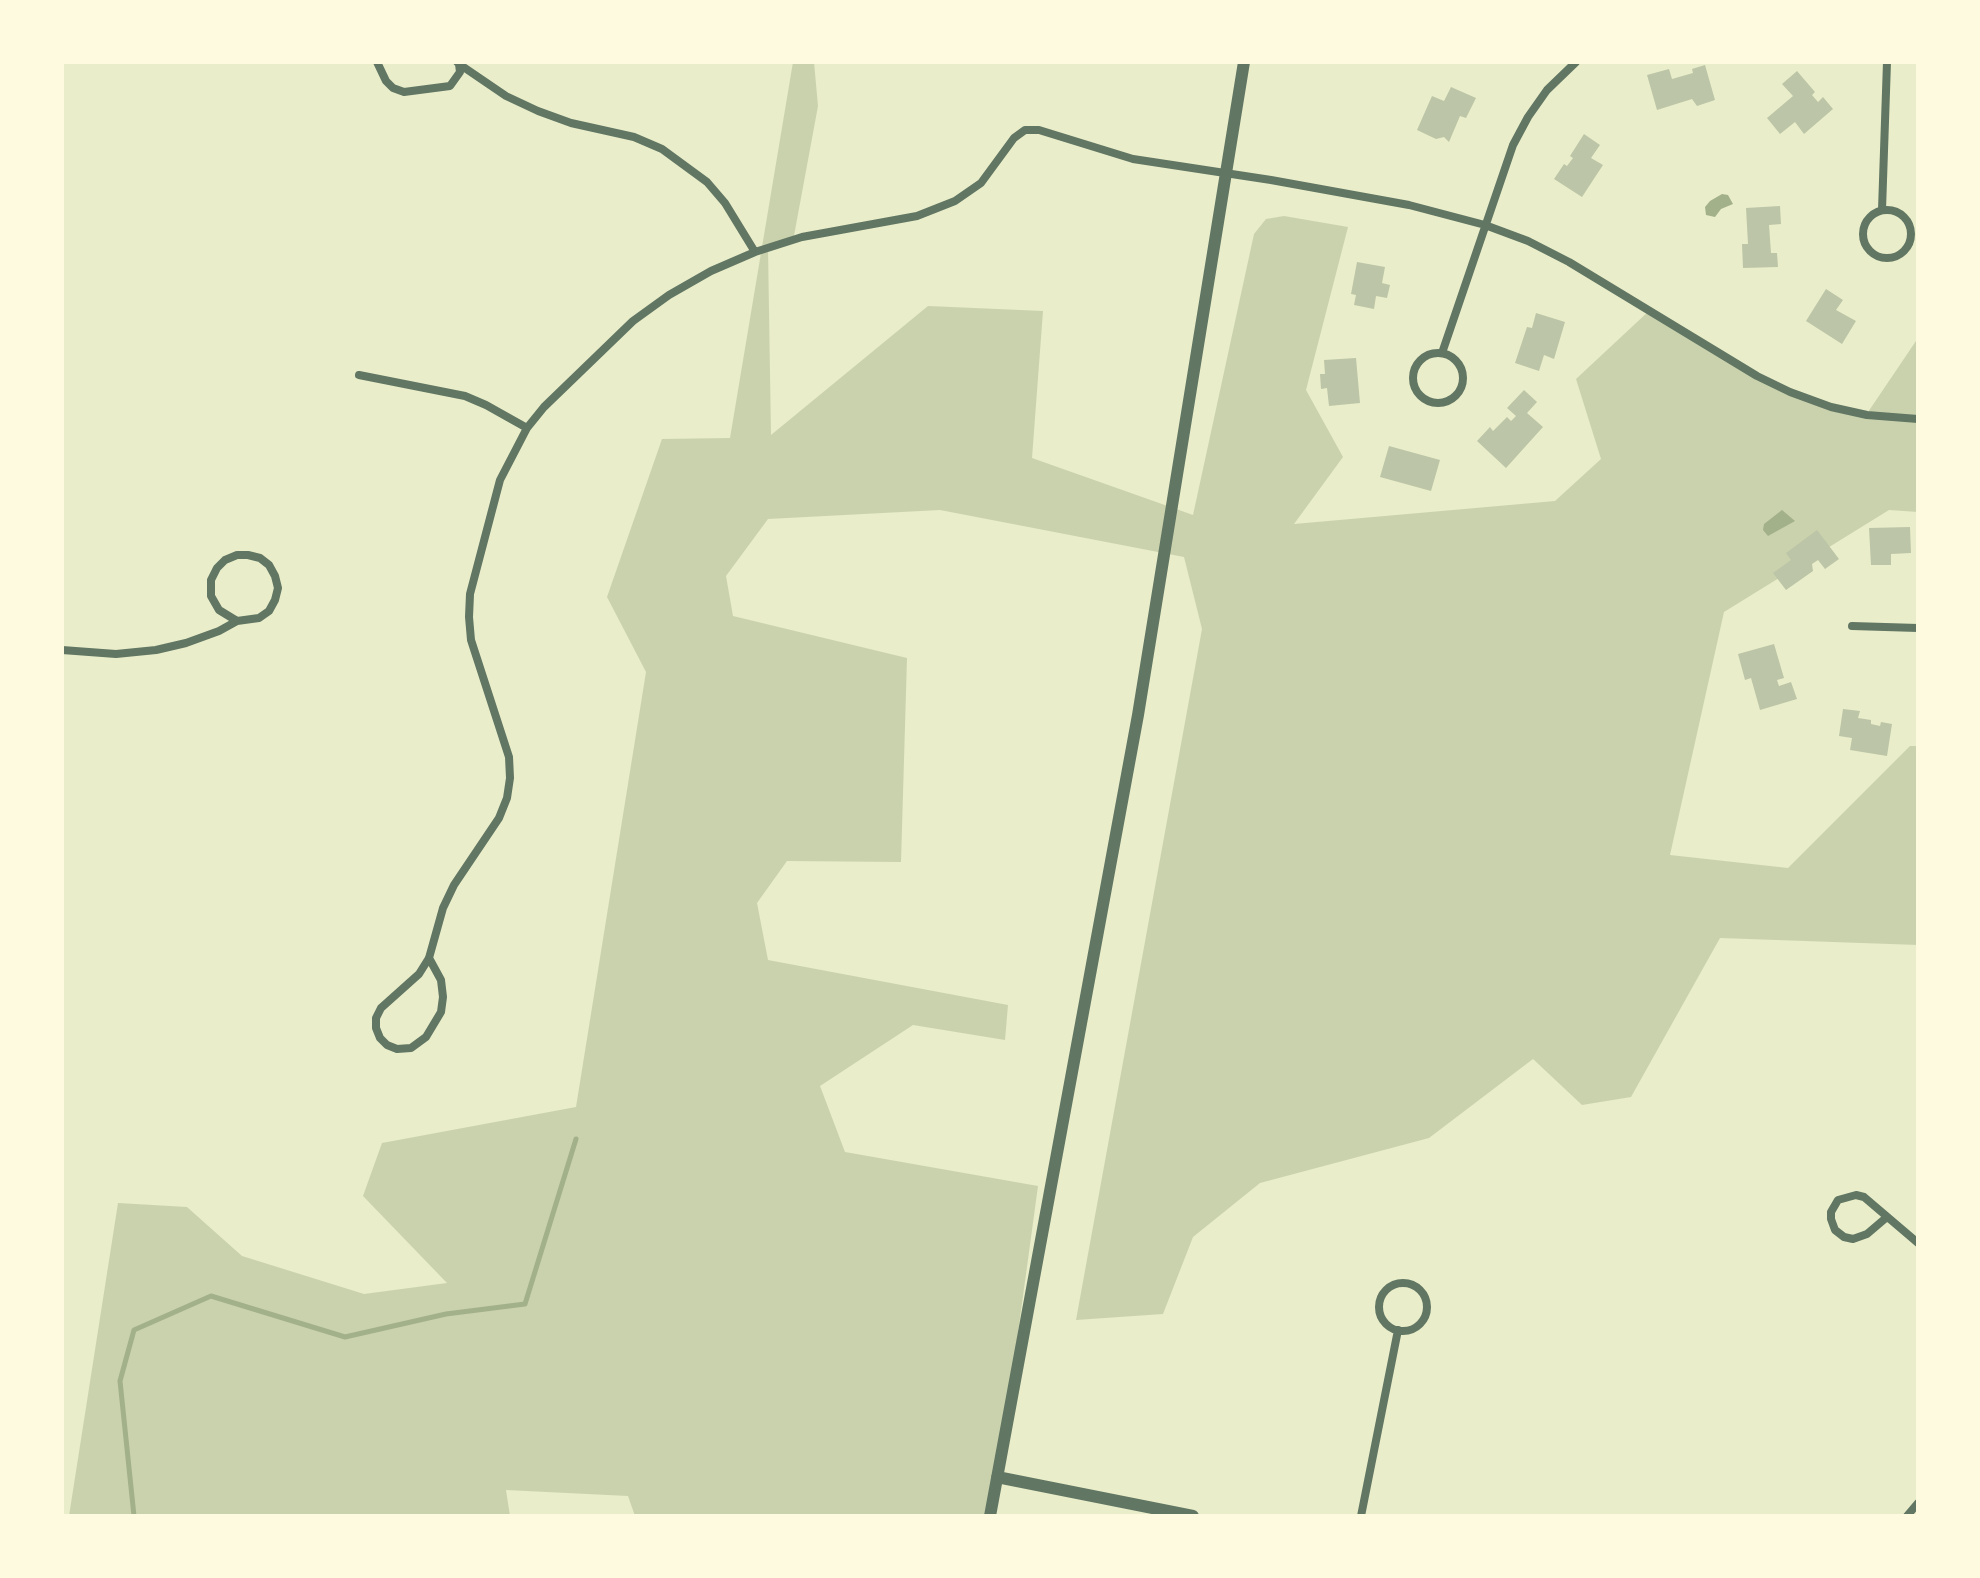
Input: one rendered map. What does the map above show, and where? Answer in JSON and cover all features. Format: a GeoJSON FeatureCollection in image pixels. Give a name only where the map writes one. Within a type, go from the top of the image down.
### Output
{"type":"FeatureCollection","features":[{"type":"Feature","properties":{"kind":"street"},"geometry":{"type":"LineString","coordinates":[[377,62],[386,81],[404,92],[450,86],[456,80],[458,63],[506,96],[538,111],[571,123],[634,137],[662,149],[707,182],[725,203],[755,252]]}},
{"type":"Feature","properties":{"kind":"street"},"geometry":{"type":"LineString","coordinates":[[990,1516],[1138,715],[1244,62]]}},
{"type":"Feature","properties":{"kind":"street"},"geometry":{"type":"LineString","coordinates":[[1442,353],[1513,145],[1547,90],[1576,62]]}},
{"type":"Feature","properties":{"kind":"street"},"geometry":{"type":"LineString","coordinates":[[1882,210],[1887,62]]}},
{"type":"Feature","properties":{"kind":"street"},"geometry":{"type":"LineString","coordinates":[[429,958],[441,980],[441,1012],[426,1037],[411,1048],[397,1049],[387,1045],[376,1028],[376,1018],[381,1008],[419,974],[429,958],[443,908],[454,885],[499,818],[507,798],[509,757],[471,640],[470,594],[500,480],[527,428],[544,407],[633,321],[680,289],[711,271],[755,252],[802,237],[917,216],[955,201],[981,183],[1014,138],[1025,130],[1039,130],[1133,159],[1409,205],[1485,225],[1528,241],[1569,262],[1757,376],[1790,392],[1831,407],[1867,415],[1918,419]]}},
{"type":"Feature","properties":{"kind":"street"},"geometry":{"type":"LineString","coordinates":[[1882,210],[1903,215],[1911,228],[1910,244],[1904,252],[1889,259],[1870,252],[1863,237],[1870,217],[1882,210]]}},
{"type":"Feature","properties":{"kind":"street"},"geometry":{"type":"LineString","coordinates":[[1442,353],[1459,365],[1463,379],[1457,394],[1446,402],[1433,403],[1421,397],[1414,388],[1413,373],[1422,358],[1442,353]]}},
{"type":"Feature","properties":{"kind":"street"},"geometry":{"type":"LineString","coordinates":[[359,375],[465,396],[527,428]]}},
{"type":"Feature","properties":{"kind":"street"},"geometry":{"type":"LineString","coordinates":[[62,650],[116,654],[156,650],[208,635],[237,621],[259,618],[269,611],[278,588],[269,565],[260,558],[237,555],[225,560],[211,580],[211,596],[219,610],[237,621]]}},
{"type":"Feature","properties":{"kind":"street"},"geometry":{"type":"LineString","coordinates":[[1852,626],[1918,628]]}},
{"type":"Feature","properties":{"kind":"street"},"geometry":{"type":"LineString","coordinates":[[1887,1217],[1867,1234],[1853,1239],[1835,1230],[1831,1219],[1834,1205],[1843,1197],[1864,1197],[1918,1243]]}},
{"type":"Feature","properties":{"kind":"street"},"geometry":{"type":"LineString","coordinates":[[1395,1284],[1411,1284],[1423,1293],[1427,1306],[1425,1314],[1413,1328],[1398,1330],[1382,1319],[1381,1297],[1395,1284]]}},
{"type":"Feature","properties":{"kind":"street"},"geometry":{"type":"LineString","coordinates":[[1361,1516],[1398,1330]]}},
{"type":"Feature","properties":{"kind":"street"},"geometry":{"type":"LineString","coordinates":[[997,1477],[1193,1516]]}},
{"type":"Feature","properties":{"kind":"street"},"geometry":{"type":"LineString","coordinates":[[1907,1516],[1918,1503]]}},
{"type":"Feature","properties":{"kind":"shaded area"},"geometry":{"type":"Polygon","coordinates":[[[793,62],[814,62],[818,106],[793,241],[768,249],[771,435],[928,306],[1043,311],[1032,458],[1193,515],[1254,234],[1266,219],[1284,216],[1348,227],[1306,390],[1343,457],[1294,524],[1555,501],[1601,459],[1576,379],[1650,310],[1763,380],[1864,418],[1918,338],[1918,512],[1889,510],[1724,612],[1670,855],[1788,868],[1910,746],[1918,746],[1918,945],[1720,938],[1631,1097],[1582,1105],[1533,1059],[1429,1138],[1260,1183],[1193,1237],[1163,1314],[1076,1320],[1202,629],[1184,557],[940,510],[768,519],[726,576],[733,616],[907,658],[901,862],[787,861],[757,903],[768,960],[1008,1005],[1005,1040],[913,1025],[820,1086],[845,1152],[1038,1186],[993,1516],[635,1516],[628,1496],[506,1490],[510,1516],[69,1516],[118,1203],[187,1207],[242,1256],[364,1294],[447,1283],[363,1196],[382,1143],[576,1107],[646,672],[607,597],[662,439],[730,438],[793,62]]]}},
{"type":"Feature","properties":{"kind":"shaded area"},"geometry":{"type":"Polygon","coordinates":[[[1722,194],[1728,195],[1733,204],[1721,209],[1715,217],[1706,215],[1705,207],[1722,194]]]}},
{"type":"Feature","properties":{"kind":"shaded area"},"geometry":{"type":"Polygon","coordinates":[[[1782,510],[1795,521],[1768,536],[1763,530],[1764,524],[1782,510]]]}},
{"type":"Feature","properties":{"kind":"building"},"geometry":{"type":"Polygon","coordinates":[[[1705,65],[1715,100],[1697,106],[1692,99],[1657,110],[1647,75],[1669,69],[1672,79],[1693,73],[1692,69],[1705,65]]]}},
{"type":"Feature","properties":{"kind":"building"},"geometry":{"type":"Polygon","coordinates":[[[1797,71],[1815,92],[1812,95],[1818,102],[1823,97],[1833,109],[1804,134],[1795,122],[1780,134],[1767,118],[1793,96],[1782,84],[1797,71]]]}},
{"type":"Feature","properties":{"kind":"building"},"geometry":{"type":"Polygon","coordinates":[[[1451,87],[1476,98],[1466,118],[1460,116],[1449,142],[1444,137],[1436,139],[1417,130],[1432,96],[1444,101],[1451,87]]]}},
{"type":"Feature","properties":{"kind":"building"},"geometry":{"type":"Polygon","coordinates":[[[1584,134],[1600,145],[1591,158],[1603,165],[1582,197],[1554,179],[1564,164],[1567,166],[1573,158],[1570,156],[1584,134]]]}},
{"type":"Feature","properties":{"kind":"building"},"geometry":{"type":"Polygon","coordinates":[[[1780,206],[1781,224],[1769,225],[1771,253],[1777,253],[1778,267],[1743,268],[1742,244],[1748,244],[1746,208],[1780,206]]]}},
{"type":"Feature","properties":{"kind":"building"},"geometry":{"type":"Polygon","coordinates":[[[1357,262],[1385,267],[1382,283],[1390,285],[1387,298],[1376,296],[1374,309],[1354,305],[1356,295],[1351,294],[1357,262]]]}},
{"type":"Feature","properties":{"kind":"building"},"geometry":{"type":"Polygon","coordinates":[[[1826,289],[1843,300],[1836,310],[1856,321],[1842,344],[1806,321],[1826,289]]]}},
{"type":"Feature","properties":{"kind":"building"},"geometry":{"type":"Polygon","coordinates":[[[1536,313],[1565,322],[1554,359],[1544,355],[1539,371],[1515,363],[1527,327],[1532,328],[1536,313]]]}},
{"type":"Feature","properties":{"kind":"building"},"geometry":{"type":"Polygon","coordinates":[[[1356,358],[1360,403],[1329,406],[1327,388],[1321,389],[1320,374],[1325,374],[1324,360],[1356,358]]]}},
{"type":"Feature","properties":{"kind":"building"},"geometry":{"type":"Polygon","coordinates":[[[1524,390],[1537,402],[1527,413],[1543,427],[1506,468],[1477,441],[1490,427],[1493,431],[1507,417],[1511,421],[1516,416],[1507,408],[1524,390]]]}},
{"type":"Feature","properties":{"kind":"building"},"geometry":{"type":"Polygon","coordinates":[[[1389,446],[1440,460],[1431,491],[1380,477],[1389,446]]]}},
{"type":"Feature","properties":{"kind":"building"},"geometry":{"type":"Polygon","coordinates":[[[1910,527],[1911,553],[1891,554],[1891,565],[1871,565],[1869,528],[1910,527]]]}},
{"type":"Feature","properties":{"kind":"building"},"geometry":{"type":"Polygon","coordinates":[[[1817,530],[1839,559],[1825,569],[1818,560],[1812,564],[1813,571],[1786,590],[1773,573],[1791,560],[1786,553],[1817,530]]]}},
{"type":"Feature","properties":{"kind":"building"},"geometry":{"type":"Polygon","coordinates":[[[1774,644],[1784,678],[1777,680],[1779,686],[1791,682],[1797,699],[1760,710],[1751,678],[1745,680],[1738,654],[1774,644]]]}},
{"type":"Feature","properties":{"kind":"building"},"geometry":{"type":"Polygon","coordinates":[[[1843,709],[1860,711],[1858,718],[1871,720],[1871,724],[1892,724],[1887,756],[1850,750],[1852,738],[1839,736],[1843,709]]]}},
{"type":"Feature","properties":{"kind":"waterway"},"geometry":{"type":"LineString","coordinates":[[134,1516],[120,1381],[134,1330],[211,1296],[345,1337],[446,1314],[525,1304],[576,1139]]}}]}
